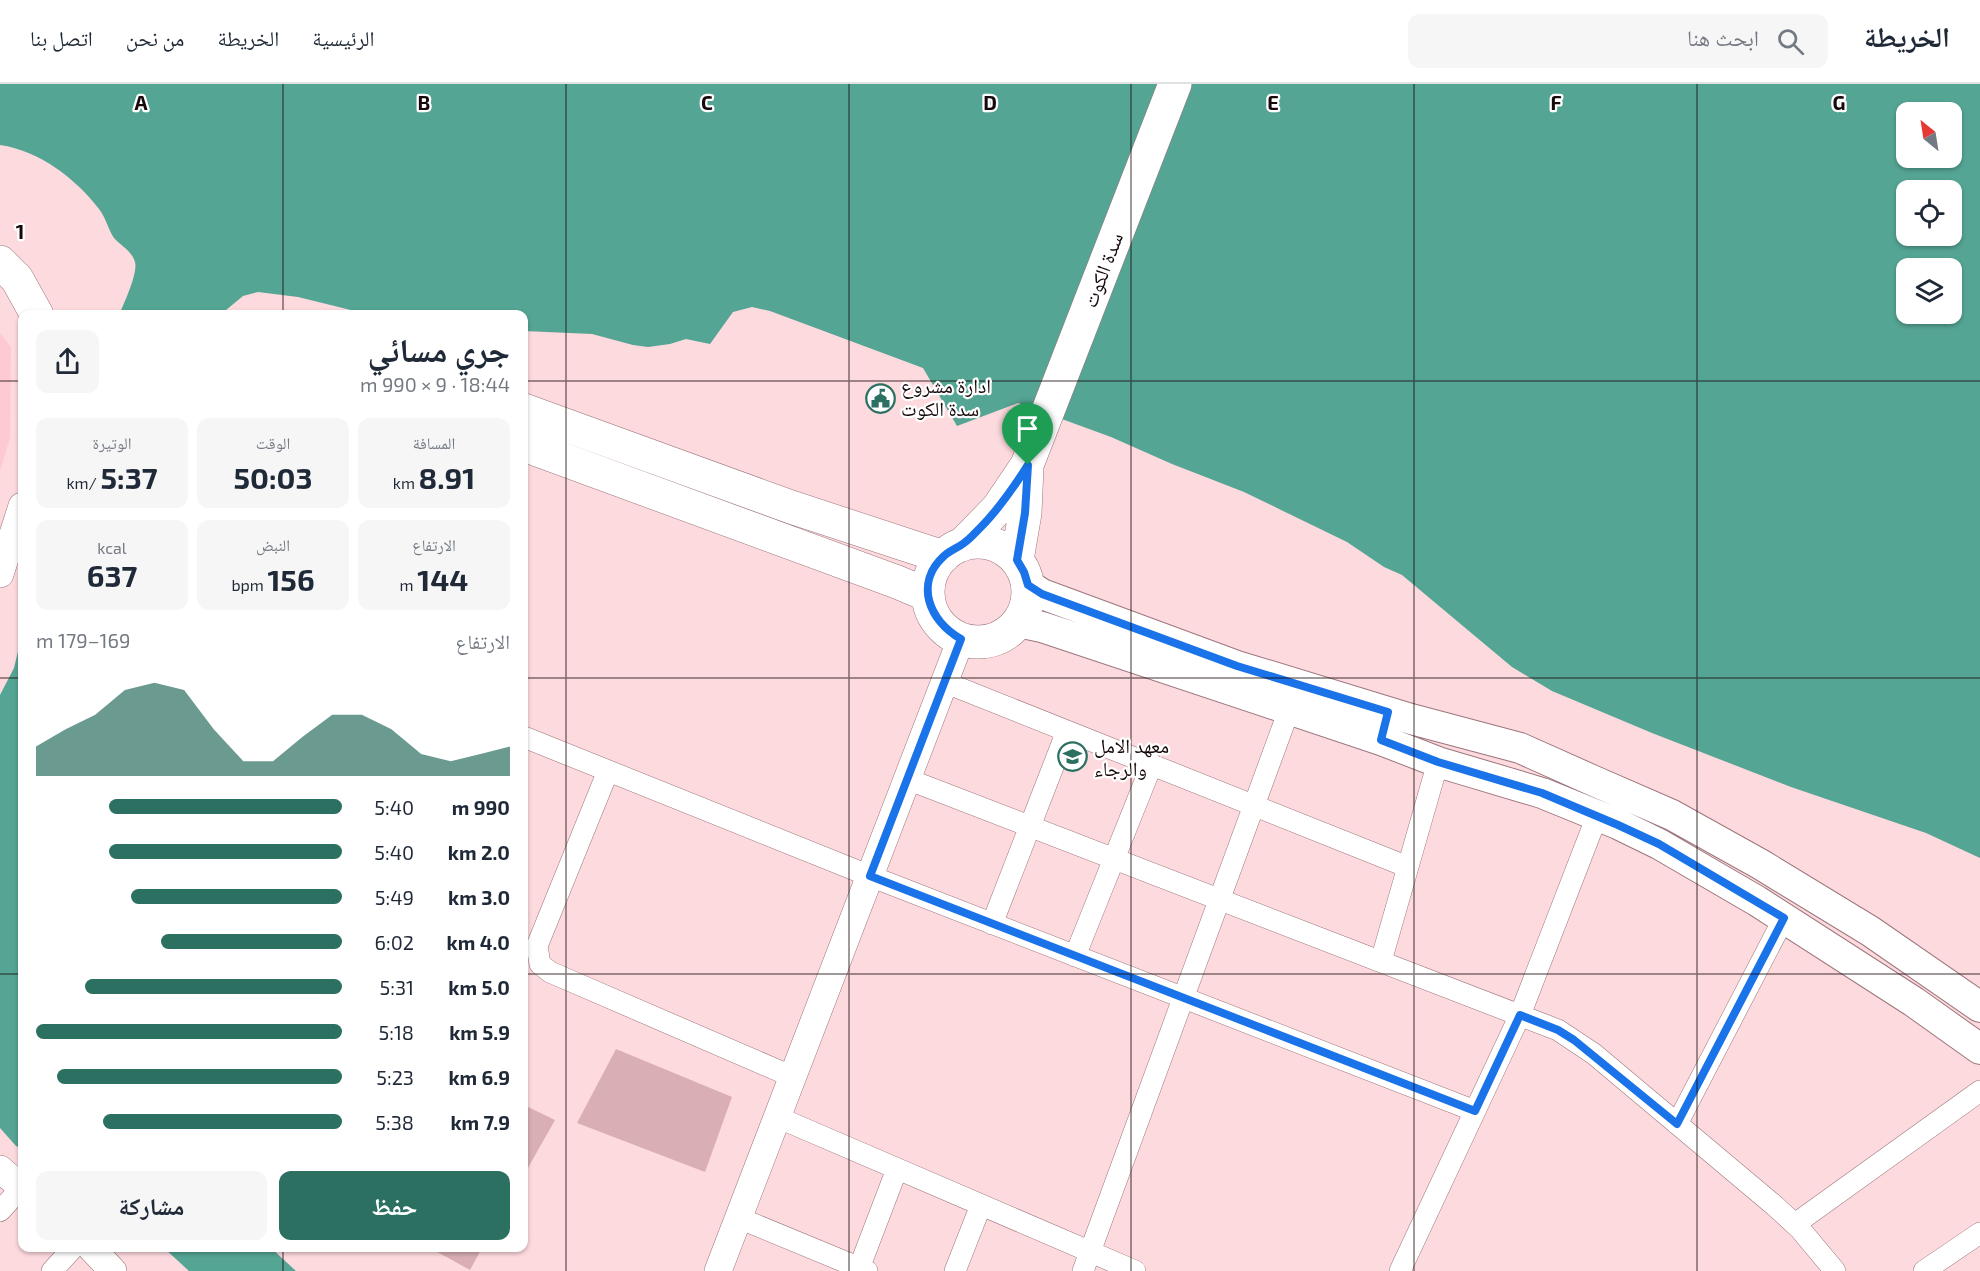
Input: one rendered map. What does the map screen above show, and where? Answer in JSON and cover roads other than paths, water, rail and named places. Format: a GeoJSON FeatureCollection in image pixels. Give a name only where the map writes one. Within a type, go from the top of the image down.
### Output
{"type":"FeatureCollection","features":[{"type":"Feature","properties":{"kind":"main road","name":"سدة الكوت"},"geometry":{"type":"LineString","coordinates":[[1029,461],[1175,84]]}},
{"type":"Feature","properties":{"kind":"main road"},"geometry":{"type":"LineString","coordinates":[[0,262],[17,279],[34,310]]}},
{"type":"Feature","properties":{"kind":"main road"},"geometry":{"type":"LineString","coordinates":[[528,411],[791,507],[952,551],[977,542],[992,544],[1006,550],[1022,573],[1042,594],[1237,666],[1388,712],[1520,748],[1672,815],[1760,864],[1870,931],[1980,1007]]}},
{"type":"Feature","properties":{"kind":"main road"},"geometry":{"type":"LineString","coordinates":[[528,446],[928,595]]}},
{"type":"Feature","properties":{"kind":"main road"},"geometry":{"type":"LineString","coordinates":[[1029,461],[1022,573],[1028,598],[1024,611],[1018,622],[1006,633],[992,640],[976,642],[961,639],[948,632],[938,622],[931,609],[928,595],[929,581],[934,568],[998,508],[1029,461]]}},
{"type":"Feature","properties":{"kind":"main road"},"geometry":{"type":"LineString","coordinates":[[1018,622],[1042,627],[1381,740],[1438,762],[1542,793],[1597,816],[1659,844],[1784,918],[1914,1002],[1980,1049]]}},
{"type":"Feature","properties":{"kind":"main road"},"geometry":{"type":"LineString","coordinates":[[1381,740],[1388,712]]}},
{"type":"Feature","properties":{"kind":"street"},"geometry":{"type":"LineString","coordinates":[[0,574],[18,518]]}},
{"type":"Feature","properties":{"kind":"street"},"geometry":{"type":"LineString","coordinates":[[718,1271],[961,639]]}},
{"type":"Feature","properties":{"kind":"street"},"geometry":{"type":"LineString","coordinates":[[944,682],[1408,867]]}},
{"type":"Feature","properties":{"kind":"street"},"geometry":{"type":"LineString","coordinates":[[1086,1262],[1289,710]]}},
{"type":"Feature","properties":{"kind":"street"},"geometry":{"type":"LineString","coordinates":[[992,924],[1067,730]]}},
{"type":"Feature","properties":{"kind":"street"},"geometry":{"type":"LineString","coordinates":[[528,739],[992,924],[1475,1111]]}},
{"type":"Feature","properties":{"kind":"street"},"geometry":{"type":"LineString","coordinates":[[1381,961],[1438,762]]}},
{"type":"Feature","properties":{"kind":"street"},"geometry":{"type":"LineString","coordinates":[[1075,956],[1152,764]]}},
{"type":"Feature","properties":{"kind":"street"},"geometry":{"type":"LineString","coordinates":[[608,771],[537,946],[540,963],[550,972],[793,1077]]}},
{"type":"Feature","properties":{"kind":"street"},"geometry":{"type":"LineString","coordinates":[[907,779],[1558,1030],[1574,1040],[1677,1124],[1795,1224],[1835,1271]]}},
{"type":"Feature","properties":{"kind":"street"},"geometry":{"type":"LineString","coordinates":[[1400,1271],[1520,1015],[1597,816]]}},
{"type":"Feature","properties":{"kind":"street"},"geometry":{"type":"LineString","coordinates":[[1677,1124],[1784,918]]}},
{"type":"Feature","properties":{"kind":"street"},"geometry":{"type":"LineString","coordinates":[[1795,1224],[1980,1090]]}},
{"type":"Feature","properties":{"kind":"street"},"geometry":{"type":"LineString","coordinates":[[777,1117],[981,1205],[1086,1262],[1136,1271]]}},
{"type":"Feature","properties":{"kind":"street"},"geometry":{"type":"LineString","coordinates":[[0,1169],[18,1185]]}},
{"type":"Feature","properties":{"kind":"street"},"geometry":{"type":"LineString","coordinates":[[739,1218],[861,1270],[897,1169]]}},
{"type":"Feature","properties":{"kind":"street"},"geometry":{"type":"LineString","coordinates":[[0,1211],[18,1192]]}},
{"type":"Feature","properties":{"kind":"street"},"geometry":{"type":"LineString","coordinates":[[955,1271],[981,1205]]}},
{"type":"Feature","properties":{"kind":"street"},"geometry":{"type":"LineString","coordinates":[[1924,1271],[1980,1233]]}},
{"type":"Feature","properties":{"kind":"street"},"geometry":{"type":"LineString","coordinates":[[52,1271],[70,1252]]}},
{"type":"Feature","properties":{"kind":"street"},"geometry":{"type":"LineString","coordinates":[[95,1252],[113,1271]]}},
{"type":"Feature","properties":{"kind":"place","name":"ادارة مشروع سدة الكوت"},"geometry":{"type":"Point","coordinates":[880,398]}},
{"type":"Feature","properties":{"kind":"place","name":"معهد الامل والرجاء"},"geometry":{"type":"Point","coordinates":[1073,757]}}]}
